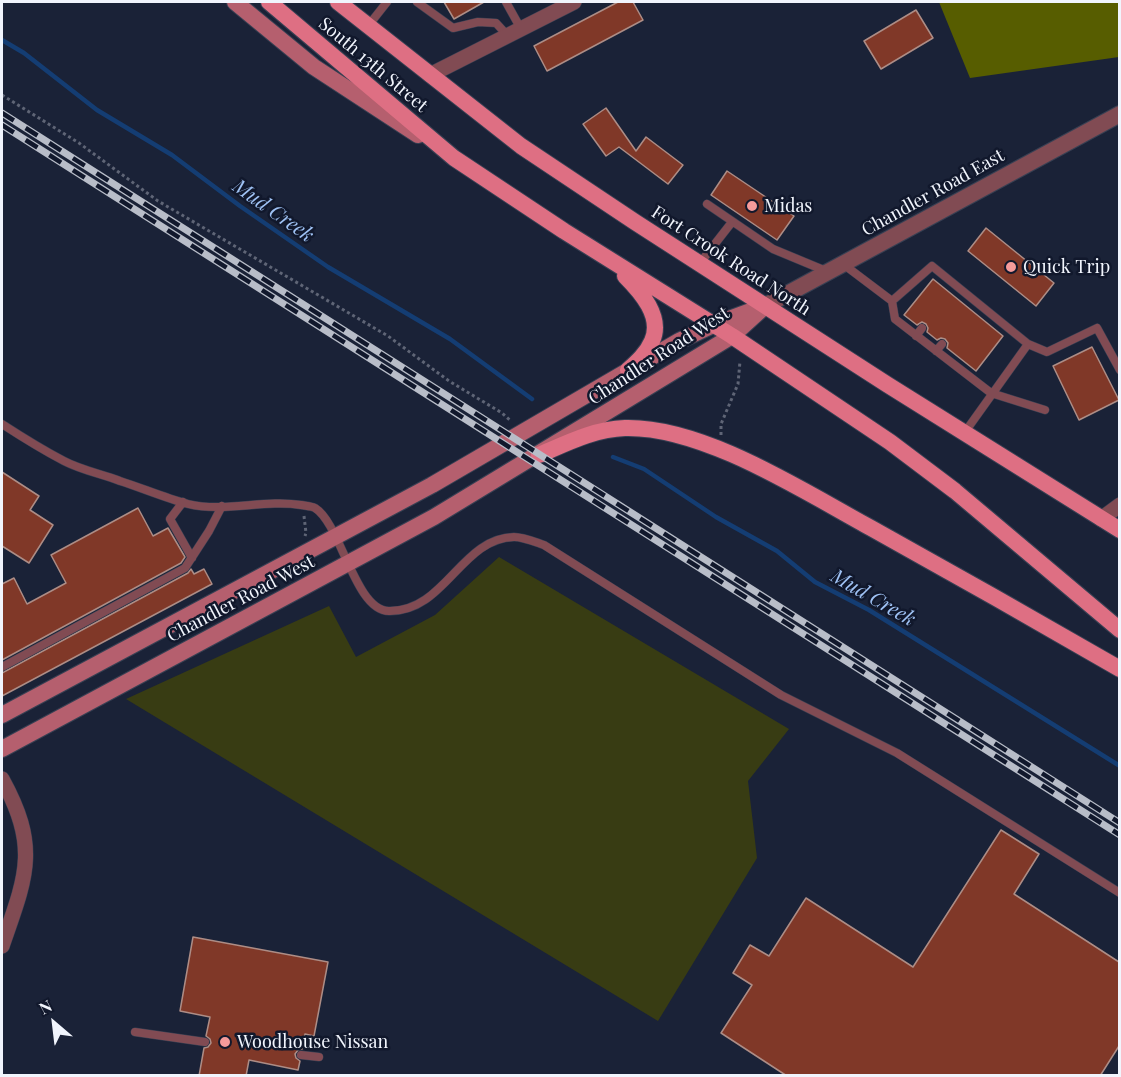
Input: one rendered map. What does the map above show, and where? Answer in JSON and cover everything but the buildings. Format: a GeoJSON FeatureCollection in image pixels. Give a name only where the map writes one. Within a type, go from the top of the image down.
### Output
{"type":"FeatureCollection","features":[{"type":"Feature","properties":{"kind":"main road"},"geometry":{"type":"LineString","coordinates":[[235,2],[314,67],[605,257],[738,340],[890,442],[955,490],[1119,630]]}},
{"type":"Feature","properties":{"kind":"main road","name":"South 13th Street"},"geometry":{"type":"LineString","coordinates":[[268,2],[454,158]]}},
{"type":"Feature","properties":{"kind":"main road","name":"Fort Crook Road North"},"geometry":{"type":"LineString","coordinates":[[338,2],[521,146],[699,264],[1119,530]]}},
{"type":"Feature","properties":{"kind":"main road"},"geometry":{"type":"LineString","coordinates":[[605,257],[640,294],[653,317],[655,330],[652,341],[628,370]]}},
{"type":"Feature","properties":{"kind":"main road","name":"Chandler Road West"},"geometry":{"type":"LineString","coordinates":[[2,715],[335,538],[680,341],[713,325],[765,306]]}},
{"type":"Feature","properties":{"kind":"main road","name":"Chandler Road West"},"geometry":{"type":"LineString","coordinates":[[2,749],[435,517],[738,340],[765,306]]}},
{"type":"Feature","properties":{"kind":"main road"},"geometry":{"type":"LineString","coordinates":[[539,455],[585,435],[626,428],[672,433],[702,442],[808,494],[1119,669]]}},
{"type":"Feature","properties":{"kind":"street"},"geometry":{"type":"LineString","coordinates":[[430,75],[574,2]]}},
{"type":"Feature","properties":{"kind":"street","name":"Chandler Road East"},"geometry":{"type":"LineString","coordinates":[[765,306],[1119,114]]}},
{"type":"Feature","properties":{"kind":"street"},"geometry":{"type":"LineString","coordinates":[[1101,519],[1119,505]]}},
{"type":"Feature","properties":{"kind":"street"},"geometry":{"type":"LineString","coordinates":[[2,779],[23,829],[26,866],[24,883],[2,946]]}},
{"type":"Feature","properties":{"kind":"lane"},"geometry":{"type":"LineString","coordinates":[[368,26],[387,2]]}},
{"type":"Feature","properties":{"kind":"lane"},"geometry":{"type":"LineString","coordinates":[[419,2],[453,28],[478,22],[496,23],[514,32]]}},
{"type":"Feature","properties":{"kind":"lane"},"geometry":{"type":"LineString","coordinates":[[506,2],[514,32]]}},
{"type":"Feature","properties":{"kind":"lane"},"geometry":{"type":"LineString","coordinates":[[707,204],[773,249],[828,272]]}},
{"type":"Feature","properties":{"kind":"lane"},"geometry":{"type":"LineString","coordinates":[[699,264],[732,222]]}},
{"type":"Feature","properties":{"kind":"lane"},"geometry":{"type":"LineString","coordinates":[[843,264],[892,301],[894,319],[936,351],[958,362],[991,393],[1045,410]]}},
{"type":"Feature","properties":{"kind":"lane"},"geometry":{"type":"LineString","coordinates":[[892,301],[932,266],[1028,344],[1047,352],[1097,328],[1119,370]]}},
{"type":"Feature","properties":{"kind":"lane"},"geometry":{"type":"LineString","coordinates":[[950,293],[956,285]]}},
{"type":"Feature","properties":{"kind":"lane"},"geometry":{"type":"LineString","coordinates":[[969,309],[976,301]]}},
{"type":"Feature","properties":{"kind":"lane"},"geometry":{"type":"LineString","coordinates":[[988,324],[995,316]]}},
{"type":"Feature","properties":{"kind":"lane"},"geometry":{"type":"LineString","coordinates":[[916,336],[922,328]]}},
{"type":"Feature","properties":{"kind":"lane"},"geometry":{"type":"LineString","coordinates":[[936,351],[942,344]]}},
{"type":"Feature","properties":{"kind":"lane"},"geometry":{"type":"LineString","coordinates":[[964,432],[1028,344]]}},
{"type":"Feature","properties":{"kind":"lane"},"geometry":{"type":"LineString","coordinates":[[2,424],[66,462],[183,502],[222,506],[290,504],[314,507],[327,519],[362,590],[375,606],[386,612],[404,610],[428,598],[485,544],[498,539],[516,537],[544,545],[781,695],[897,753],[1119,893]]}},
{"type":"Feature","properties":{"kind":"lane"},"geometry":{"type":"LineString","coordinates":[[183,502],[170,519],[192,558]]}},
{"type":"Feature","properties":{"kind":"lane"},"geometry":{"type":"LineString","coordinates":[[2,667],[185,568],[222,506]]}},
{"type":"Feature","properties":{"kind":"lane"},"geometry":{"type":"LineString","coordinates":[[135,1032],[205,1042]]}},
{"type":"Feature","properties":{"kind":"lane"},"geometry":{"type":"LineString","coordinates":[[301,1055],[319,1057]]}},
{"type":"Feature","properties":{"kind":"path"},"geometry":{"type":"LineString","coordinates":[[2,95],[79,142],[158,201],[388,336],[449,381],[502,413],[523,432]]}},
{"type":"Feature","properties":{"kind":"path"},"geometry":{"type":"LineString","coordinates":[[721,450],[721,424],[738,384],[740,363],[738,340]]}},
{"type":"Feature","properties":{"kind":"green space"},"geometry":{"type":"Polygon","coordinates":[[[499,557],[789,729],[748,781],[757,858],[658,1021],[126,699],[329,606],[356,657],[435,615],[499,557]]]}},
{"type":"Feature","properties":{"kind":"shaded area"},"geometry":{"type":"Polygon","coordinates":[[[939,2],[1119,2],[1119,57],[970,78],[939,2]]]}},
{"type":"Feature","properties":{"kind":"waterway","name":"Mud Creek"},"geometry":{"type":"LineString","coordinates":[[2,40],[24,53],[97,110],[172,155],[328,267],[450,339],[532,399]]}},
{"type":"Feature","properties":{"kind":"waterway","name":"Mud Creek"},"geometry":{"type":"LineString","coordinates":[[613,457],[644,469],[716,517],[777,551],[815,582],[869,610],[1120,766]]}},
{"type":"Feature","properties":{"kind":"railway"},"geometry":{"type":"LineString","coordinates":[[2,113],[1120,823]]}},
{"type":"Feature","properties":{"kind":"railway"},"geometry":{"type":"LineString","coordinates":[[2,125],[1120,835]]}},
{"type":"Feature","properties":{"kind":"place","name":"Midas"},"geometry":{"type":"Point","coordinates":[752,206]}},
{"type":"Feature","properties":{"kind":"place","name":"Quick Trip"},"geometry":{"type":"Point","coordinates":[1011,267]}},
{"type":"Feature","properties":{"kind":"place","name":"Woodhouse Nissan"},"geometry":{"type":"Point","coordinates":[225,1042]}}]}
